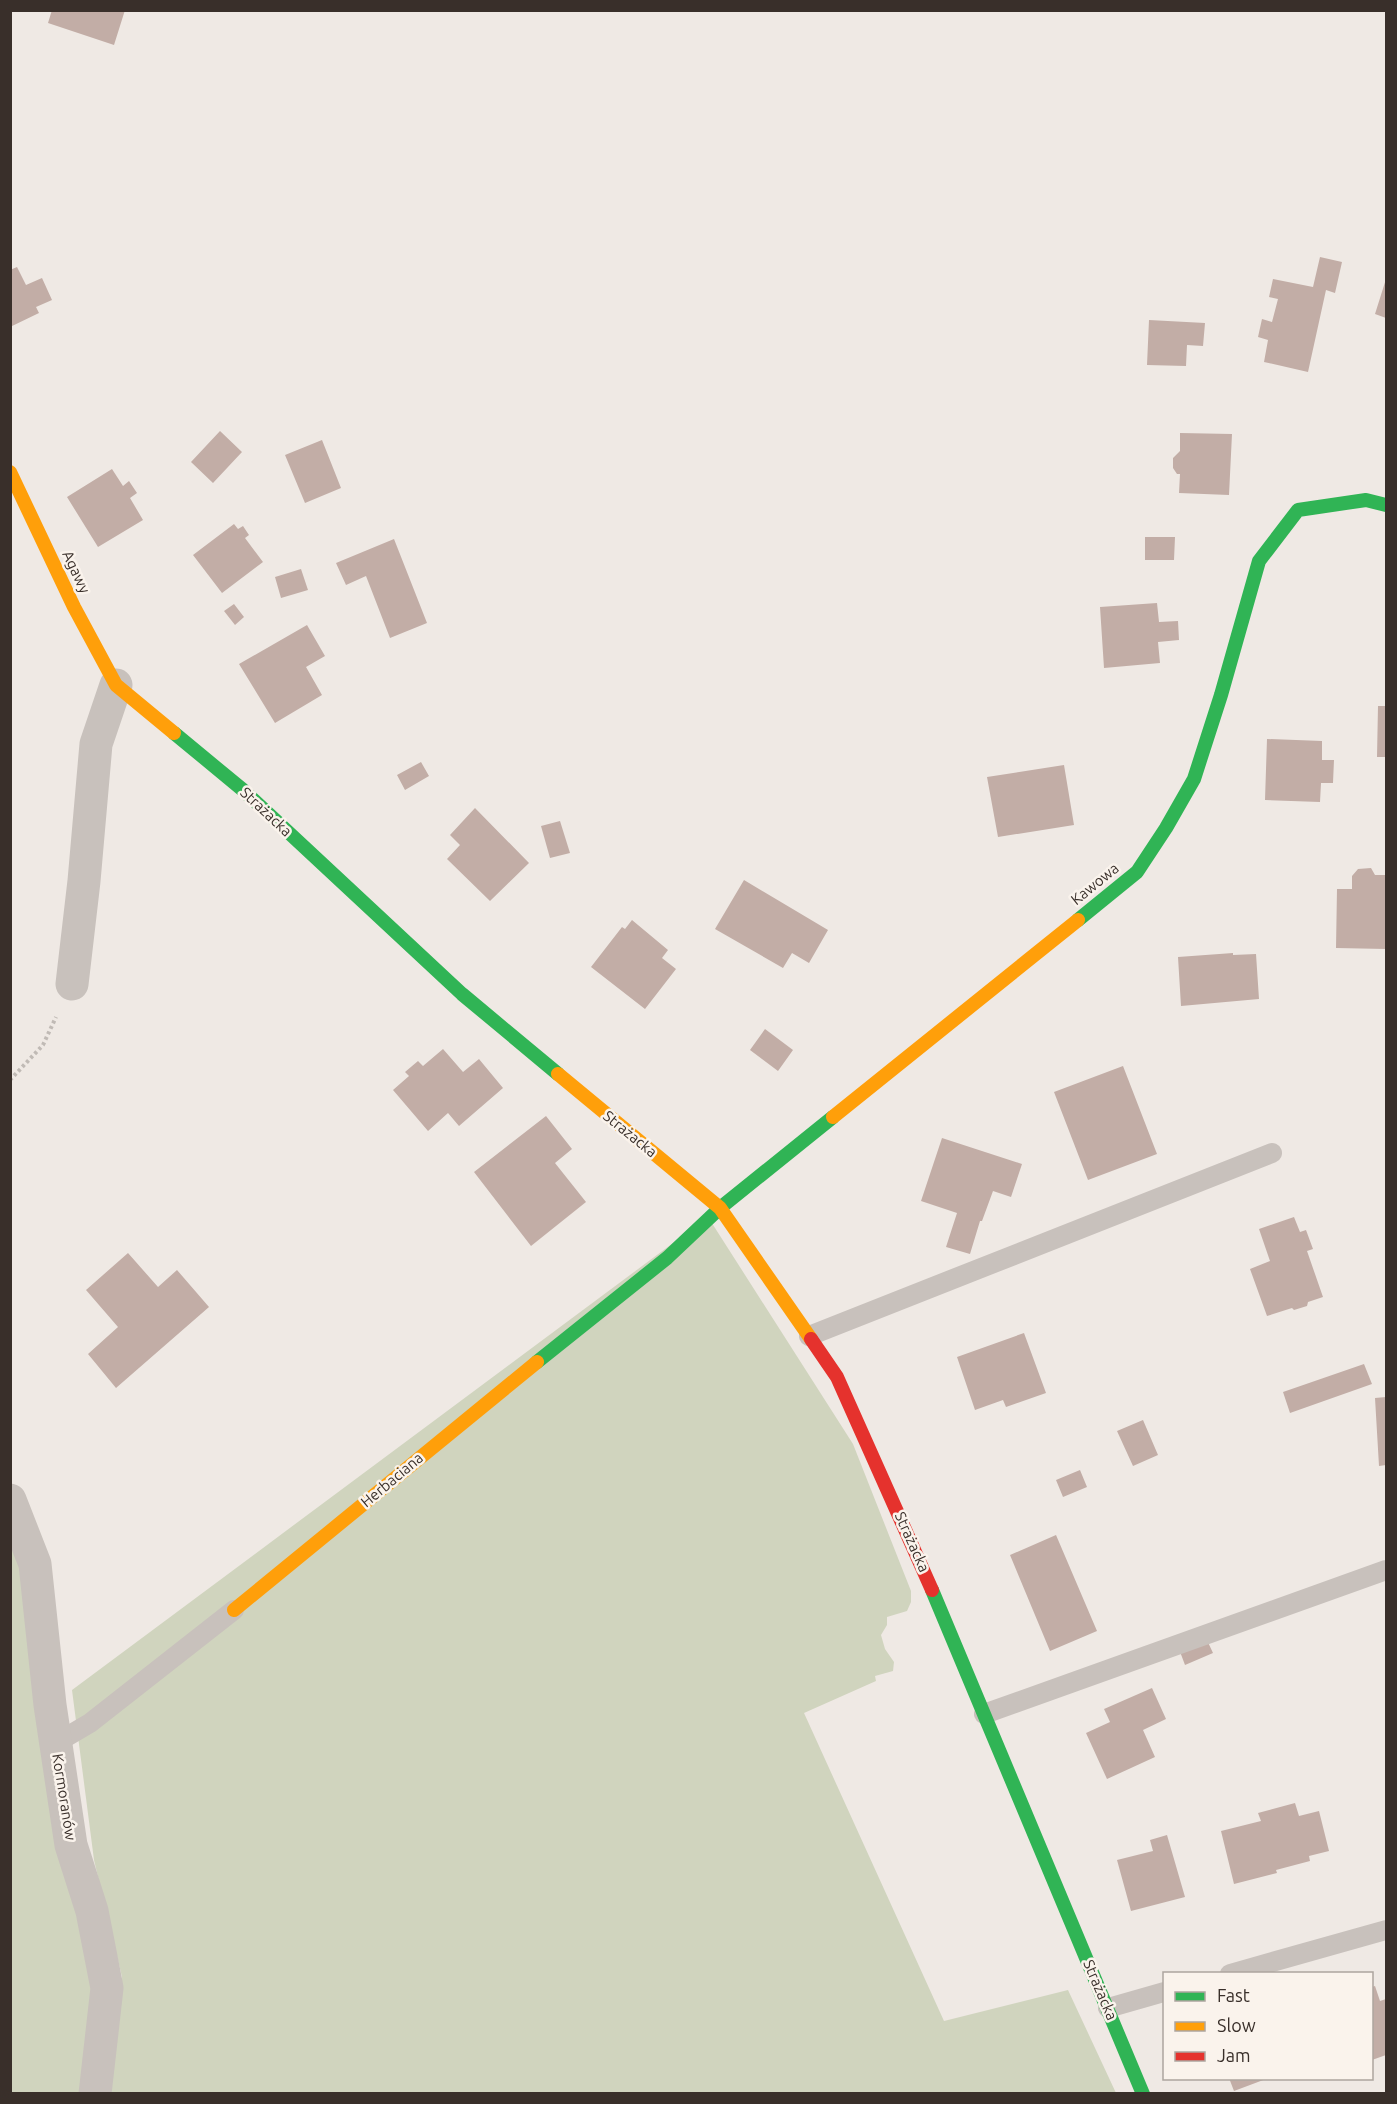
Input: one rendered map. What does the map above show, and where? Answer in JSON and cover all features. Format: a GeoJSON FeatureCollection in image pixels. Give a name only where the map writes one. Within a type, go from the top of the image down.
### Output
{"type":"FeatureCollection","features":[{"type":"Feature","properties":{"kind":"street","name":"Agawy"},"geometry":{"type":"LineString","coordinates":[[10,472],[74,608],[116,685]]}},
{"type":"Feature","properties":{"kind":"street","name":"Kawowa"},"geometry":{"type":"LineString","coordinates":[[720,1208],[1137,872],[1194,779],[1221,695],[1259,561],[1298,510],[1366,500],[1386,505]]}},
{"type":"Feature","properties":{"kind":"street"},"geometry":{"type":"LineString","coordinates":[[72,984],[96,744],[116,685]]}},
{"type":"Feature","properties":{"kind":"street","name":"Strażacka"},"geometry":{"type":"LineString","coordinates":[[116,685],[243,790],[462,994],[720,1208],[837,1377],[920,1560],[1143,2094]]}},
{"type":"Feature","properties":{"kind":"street","name":"Herbaciana"},"geometry":{"type":"LineString","coordinates":[[234,1610],[466,1418],[667,1258],[720,1208]]}},
{"type":"Feature","properties":{"kind":"street","name":"Kormoranów"},"geometry":{"type":"LineString","coordinates":[[10,1500],[35,1564],[50,1705],[71,1845],[92,1911],[107,1988],[95,2094]]}},
{"type":"Feature","properties":{"kind":"lane"},"geometry":{"type":"LineString","coordinates":[[809,1336],[1272,1153]]}},
{"type":"Feature","properties":{"kind":"lane"},"geometry":{"type":"LineString","coordinates":[[984,1714],[1386,1570]]}},
{"type":"Feature","properties":{"kind":"lane","name":"Herbaciana"},"geometry":{"type":"LineString","coordinates":[[56,1743],[90,1723],[234,1610]]}},
{"type":"Feature","properties":{"kind":"lane"},"geometry":{"type":"LineString","coordinates":[[1237,1972],[1386,1930]]}},
{"type":"Feature","properties":{"kind":"lane"},"geometry":{"type":"LineString","coordinates":[[1108,2008],[1163,1992]]}},
{"type":"Feature","properties":{"kind":"path"},"geometry":{"type":"LineString","coordinates":[[10,1080],[42,1045],[72,984]]}},
{"type":"Feature","properties":{"kind":"green space"},"geometry":{"type":"Polygon","coordinates":[[[708,1217],[853,1444],[911,1591],[911,1602],[907,1611],[887,1617],[887,1625],[881,1635],[885,1649],[894,1662],[893,1671],[875,1676],[876,1681],[804,1713],[944,2021],[1068,1990],[1116,2093],[111,2093],[122,1977],[94,1860],[72,1690],[708,1217]]]}},
{"type":"Feature","properties":{"kind":"green space"},"geometry":{"type":"Polygon","coordinates":[[[10,1532],[27,1576],[67,1877],[97,1994],[84,2093],[11,2093],[10,1532]]]}},
{"type":"Feature","properties":{"kind":"building"},"geometry":{"type":"Polygon","coordinates":[[[52,10],[125,10],[114,45],[48,23],[52,10]]]}},
{"type":"Feature","properties":{"kind":"building"},"geometry":{"type":"Polygon","coordinates":[[[1320,257],[1342,262],[1335,293],[1326,290],[1308,372],[1264,362],[1268,340],[1258,337],[1262,319],[1272,322],[1278,299],[1269,297],[1273,279],[1313,287],[1320,257]]]}},
{"type":"Feature","properties":{"kind":"building"},"geometry":{"type":"Polygon","coordinates":[[[17,267],[26,285],[42,278],[52,300],[36,307],[39,313],[10,327],[10,270],[17,267]]]}},
{"type":"Feature","properties":{"kind":"building"},"geometry":{"type":"Polygon","coordinates":[[[1386,279],[1386,318],[1375,314],[1386,279]]]}},
{"type":"Feature","properties":{"kind":"building"},"geometry":{"type":"Polygon","coordinates":[[[1149,320],[1205,323],[1203,346],[1187,345],[1186,366],[1147,365],[1149,320]]]}},
{"type":"Feature","properties":{"kind":"building"},"geometry":{"type":"Polygon","coordinates":[[[220,431],[242,452],[213,483],[191,462],[220,431]]]}},
{"type":"Feature","properties":{"kind":"building"},"geometry":{"type":"Polygon","coordinates":[[[1180,433],[1232,434],[1229,495],[1179,493],[1180,474],[1177,474],[1173,468],[1173,458],[1180,451],[1180,433]]]}},
{"type":"Feature","properties":{"kind":"building"},"geometry":{"type":"Polygon","coordinates":[[[322,440],[341,488],[305,503],[285,455],[322,440]]]}},
{"type":"Feature","properties":{"kind":"building"},"geometry":{"type":"Polygon","coordinates":[[[112,469],[123,486],[129,481],[137,493],[130,498],[143,520],[98,547],[67,497],[112,469]]]}},
{"type":"Feature","properties":{"kind":"building"},"geometry":{"type":"Polygon","coordinates":[[[234,524],[238,529],[243,526],[249,535],[245,538],[263,562],[222,593],[193,555],[234,524]]]}},
{"type":"Feature","properties":{"kind":"building"},"geometry":{"type":"Polygon","coordinates":[[[1145,537],[1175,537],[1174,560],[1145,560],[1145,537]]]}},
{"type":"Feature","properties":{"kind":"building"},"geometry":{"type":"Polygon","coordinates":[[[394,539],[427,623],[390,638],[366,576],[346,585],[336,563],[394,539]]]}},
{"type":"Feature","properties":{"kind":"building"},"geometry":{"type":"Polygon","coordinates":[[[301,569],[308,590],[281,598],[275,577],[301,569]]]}},
{"type":"Feature","properties":{"kind":"building"},"geometry":{"type":"Polygon","coordinates":[[[1157,603],[1159,622],[1178,621],[1179,640],[1158,642],[1160,663],[1104,668],[1100,607],[1157,603]]]}},
{"type":"Feature","properties":{"kind":"building"},"geometry":{"type":"Polygon","coordinates":[[[234,604],[244,617],[235,625],[224,611],[234,604]]]}},
{"type":"Feature","properties":{"kind":"building"},"geometry":{"type":"Polygon","coordinates":[[[307,625],[325,656],[306,667],[322,695],[275,723],[239,664],[307,625]]]}},
{"type":"Feature","properties":{"kind":"building"},"geometry":{"type":"Polygon","coordinates":[[[1378,706],[1386,706],[1386,757],[1377,757],[1378,706]]]}},
{"type":"Feature","properties":{"kind":"building"},"geometry":{"type":"Polygon","coordinates":[[[1267,739],[1322,741],[1322,760],[1334,760],[1333,783],[1321,783],[1320,802],[1265,800],[1267,739]]]}},
{"type":"Feature","properties":{"kind":"building"},"geometry":{"type":"Polygon","coordinates":[[[421,762],[429,776],[405,790],[397,775],[421,762]]]}},
{"type":"Feature","properties":{"kind":"building"},"geometry":{"type":"Polygon","coordinates":[[[1064,765],[1074,825],[998,837],[987,777],[1064,765]]]}},
{"type":"Feature","properties":{"kind":"building"},"geometry":{"type":"Polygon","coordinates":[[[475,808],[529,863],[490,901],[447,859],[460,845],[450,835],[475,808]]]}},
{"type":"Feature","properties":{"kind":"building"},"geometry":{"type":"Polygon","coordinates":[[[560,821],[570,853],[550,858],[541,826],[560,821]]]}},
{"type":"Feature","properties":{"kind":"building"},"geometry":{"type":"Polygon","coordinates":[[[1371,868],[1375,875],[1386,875],[1386,949],[1336,948],[1337,889],[1352,889],[1352,876],[1358,869],[1371,868]]]}},
{"type":"Feature","properties":{"kind":"building"},"geometry":{"type":"Polygon","coordinates":[[[744,880],[828,930],[809,963],[792,953],[783,968],[715,929],[744,880]]]}},
{"type":"Feature","properties":{"kind":"building"},"geometry":{"type":"Polygon","coordinates":[[[632,920],[668,950],[662,958],[676,969],[645,1009],[591,967],[622,927],[625,929],[632,920]]]}},
{"type":"Feature","properties":{"kind":"building"},"geometry":{"type":"Polygon","coordinates":[[[1233,953],[1233,955],[1256,954],[1259,999],[1181,1006],[1178,957],[1233,953]]]}},
{"type":"Feature","properties":{"kind":"building"},"geometry":{"type":"Polygon","coordinates":[[[765,1029],[793,1050],[778,1071],[750,1050],[765,1029]]]}},
{"type":"Feature","properties":{"kind":"building"},"geometry":{"type":"Polygon","coordinates":[[[443,1049],[463,1072],[479,1059],[503,1088],[459,1126],[448,1113],[428,1131],[393,1090],[409,1076],[405,1072],[418,1061],[423,1066],[443,1049]]]}},
{"type":"Feature","properties":{"kind":"building"},"geometry":{"type":"Polygon","coordinates":[[[1123,1066],[1157,1154],[1088,1180],[1054,1092],[1123,1066]]]}},
{"type":"Feature","properties":{"kind":"building"},"geometry":{"type":"Polygon","coordinates":[[[546,1116],[572,1149],[555,1163],[586,1202],[531,1246],[474,1172],[546,1116]]]}},
{"type":"Feature","properties":{"kind":"building"},"geometry":{"type":"Polygon","coordinates":[[[942,1138],[1022,1164],[1011,1197],[993,1191],[982,1221],[980,1221],[970,1254],[946,1247],[957,1213],[921,1201],[942,1138]]]}},
{"type":"Feature","properties":{"kind":"building"},"geometry":{"type":"Polygon","coordinates":[[[1294,1217],[1300,1232],[1306,1230],[1313,1249],[1307,1251],[1323,1297],[1308,1302],[1307,1306],[1267,1316],[1250,1269],[1270,1261],[1259,1229],[1294,1217]]]}},
{"type":"Feature","properties":{"kind":"building"},"geometry":{"type":"Polygon","coordinates":[[[128,1253],[158,1287],[177,1270],[209,1307],[116,1388],[88,1354],[118,1327],[86,1290],[128,1253]]]}},
{"type":"Feature","properties":{"kind":"building"},"geometry":{"type":"Polygon","coordinates":[[[1024,1333],[1046,1393],[1006,1407],[1003,1400],[975,1410],[957,1357],[1024,1333]]]}},
{"type":"Feature","properties":{"kind":"building"},"geometry":{"type":"Polygon","coordinates":[[[1364,1364],[1372,1384],[1290,1413],[1283,1392],[1364,1364]]]}},
{"type":"Feature","properties":{"kind":"building"},"geometry":{"type":"Polygon","coordinates":[[[1386,1397],[1386,1465],[1379,1466],[1375,1398],[1386,1397]]]}},
{"type":"Feature","properties":{"kind":"building"},"geometry":{"type":"Polygon","coordinates":[[[1143,1420],[1158,1455],[1133,1466],[1117,1431],[1143,1420]]]}},
{"type":"Feature","properties":{"kind":"building"},"geometry":{"type":"Polygon","coordinates":[[[1080,1470],[1087,1487],[1063,1497],[1056,1480],[1080,1470]]]}},
{"type":"Feature","properties":{"kind":"building"},"geometry":{"type":"Polygon","coordinates":[[[1056,1535],[1097,1631],[1050,1651],[1010,1555],[1056,1535]]]}},
{"type":"Feature","properties":{"kind":"building"},"geometry":{"type":"Polygon","coordinates":[[[1206,1638],[1213,1653],[1185,1665],[1179,1649],[1206,1638]]]}},
{"type":"Feature","properties":{"kind":"building"},"geometry":{"type":"Polygon","coordinates":[[[1152,1688],[1166,1719],[1143,1730],[1155,1757],[1107,1779],[1086,1733],[1110,1722],[1104,1709],[1152,1688]]]}},
{"type":"Feature","properties":{"kind":"building"},"geometry":{"type":"Polygon","coordinates":[[[1295,1803],[1299,1816],[1319,1811],[1329,1851],[1309,1856],[1310,1861],[1276,1870],[1277,1873],[1234,1884],[1221,1831],[1261,1821],[1258,1813],[1295,1803]]]}},
{"type":"Feature","properties":{"kind":"building"},"geometry":{"type":"Polygon","coordinates":[[[1167,1835],[1185,1897],[1131,1911],[1117,1860],[1153,1851],[1150,1840],[1167,1835]]]}},
{"type":"Feature","properties":{"kind":"building"},"geometry":{"type":"Polygon","coordinates":[[[1375,1986],[1380,2001],[1386,1999],[1386,2055],[1373,2060],[1373,1987],[1375,1986]]]}},
{"type":"Feature","properties":{"kind":"building"},"geometry":{"type":"Polygon","coordinates":[[[1230,2080],[1263,2080],[1234,2091],[1230,2080]]]}},
{"type":"Feature","properties":{"kind":"traffic: fast"},"geometry":{"type":"LineString","coordinates":[[1078,920],[1137,872],[1194,779],[1221,695],[1259,561],[1298,510],[1366,500],[1386,505]]}},
{"type":"Feature","properties":{"kind":"traffic: fast"},"geometry":{"type":"LineString","coordinates":[[174,733],[243,790],[462,994],[558,1074]]}},
{"type":"Feature","properties":{"kind":"traffic: fast"},"geometry":{"type":"LineString","coordinates":[[537,1362],[667,1258],[720,1208],[833,1117]]}},
{"type":"Feature","properties":{"kind":"traffic: fast"},"geometry":{"type":"LineString","coordinates":[[932,1590],[1143,2094]]}},
{"type":"Feature","properties":{"kind":"traffic: slow"},"geometry":{"type":"LineString","coordinates":[[10,472],[74,607],[116,685],[174,733]]}},
{"type":"Feature","properties":{"kind":"traffic: slow"},"geometry":{"type":"LineString","coordinates":[[833,1117],[1078,920]]}},
{"type":"Feature","properties":{"kind":"traffic: slow"},"geometry":{"type":"LineString","coordinates":[[558,1074],[720,1208],[811,1339]]}},
{"type":"Feature","properties":{"kind":"traffic: slow"},"geometry":{"type":"LineString","coordinates":[[234,1610],[537,1362]]}},
{"type":"Feature","properties":{"kind":"traffic: jam"},"geometry":{"type":"LineString","coordinates":[[811,1339],[837,1377],[932,1590]]}}]}
